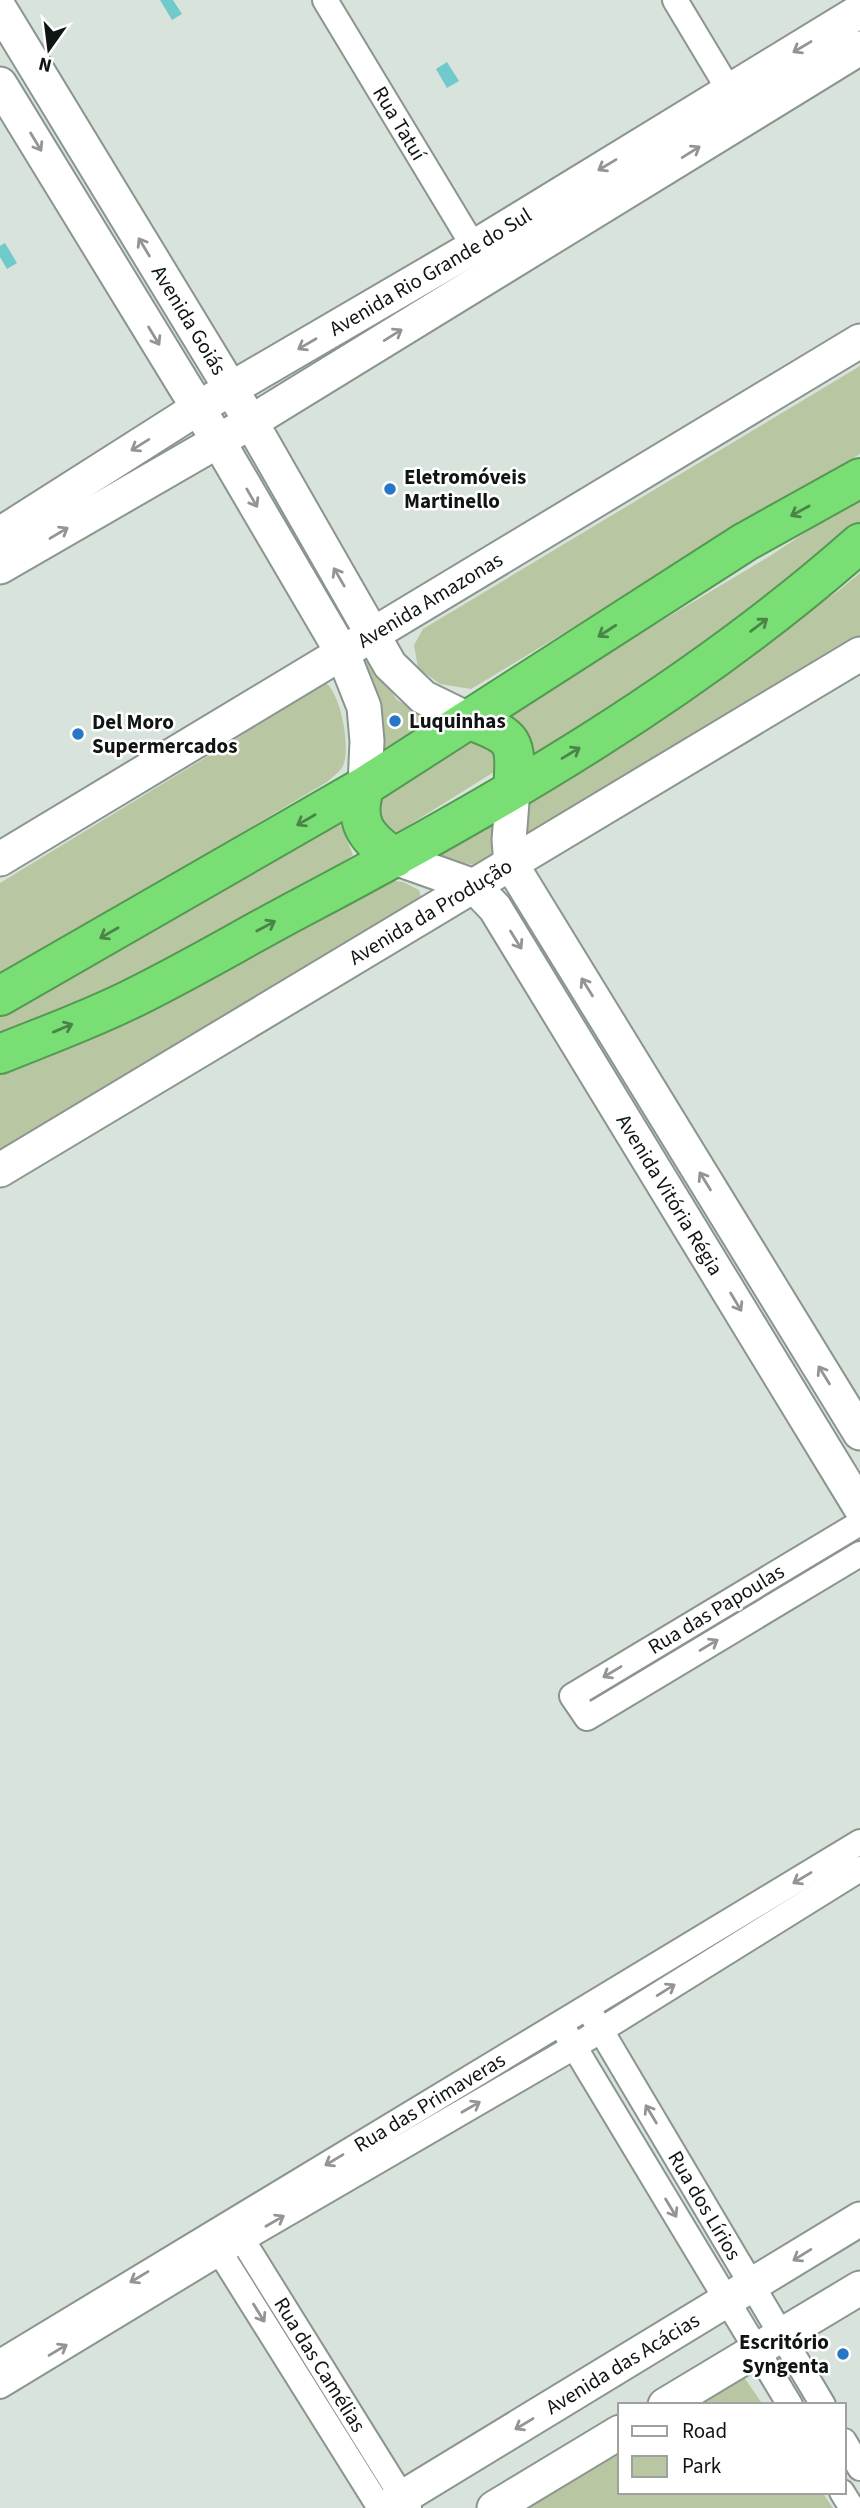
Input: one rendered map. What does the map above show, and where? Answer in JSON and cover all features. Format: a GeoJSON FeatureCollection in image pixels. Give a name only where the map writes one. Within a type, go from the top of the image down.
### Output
{"type":"FeatureCollection","features":[{"type":"Feature","properties":{"kind":"highway"},"geometry":{"type":"LineString","coordinates":[[0,996],[365,786],[745,542],[860,478]]}},
{"type":"Feature","properties":{"kind":"highway"},"geometry":{"type":"LineString","coordinates":[[0,1054],[127,1001],[395,858],[513,789],[659,700],[812,586],[860,543]]}},
{"type":"Feature","properties":{"kind":"highway"},"geometry":{"type":"LineString","coordinates":[[470,720],[499,731],[513,744],[516,758],[513,789]]}},
{"type":"Feature","properties":{"kind":"highway"},"geometry":{"type":"LineString","coordinates":[[365,786],[358,807],[362,825],[377,845],[395,858]]}},
{"type":"Feature","properties":{"kind":"street","name":"Rua Tatuí"},"geometry":{"type":"LineString","coordinates":[[325,0],[474,247]]}},
{"type":"Feature","properties":{"kind":"street"},"geometry":{"type":"LineString","coordinates":[[675,0],[737,104]]}},
{"type":"Feature","properties":{"kind":"street","name":"Avenida Goiás"},"geometry":{"type":"LineString","coordinates":[[0,9],[251,422],[390,664],[423,697],[470,720]]}},
{"type":"Feature","properties":{"kind":"street","name":"Avenida Rio Grande do Sul"},"geometry":{"type":"LineString","coordinates":[[0,567],[217,439],[251,422],[737,104],[860,11]]}},
{"type":"Feature","properties":{"kind":"street","name":"Avenida Rio Grande do Sul"},"geometry":{"type":"LineString","coordinates":[[0,534],[198,408],[474,247],[737,104],[860,48]]}},
{"type":"Feature","properties":{"kind":"street","name":"Avenida Goiás"},"geometry":{"type":"LineString","coordinates":[[0,83],[217,439],[343,653],[364,706],[368,758],[365,786]]}},
{"type":"Feature","properties":{"kind":"street","name":"Avenida Amazonas"},"geometry":{"type":"LineString","coordinates":[[0,859],[860,341]]}},
{"type":"Feature","properties":{"kind":"street","name":"Avenida da Produção"},"geometry":{"type":"LineString","coordinates":[[0,1170],[860,654]]}},
{"type":"Feature","properties":{"kind":"street"},"geometry":{"type":"LineString","coordinates":[[511,864],[509,840],[513,789]]}},
{"type":"Feature","properties":{"kind":"street"},"geometry":{"type":"LineString","coordinates":[[395,858],[474,886]]}},
{"type":"Feature","properties":{"kind":"street","name":"Avenida Vitória Régia"},"geometry":{"type":"LineString","coordinates":[[511,864],[860,1433]]}},
{"type":"Feature","properties":{"kind":"street","name":"Avenida Vitória Régia"},"geometry":{"type":"LineString","coordinates":[[474,886],[495,908],[511,933],[860,1507]]}},
{"type":"Feature","properties":{"kind":"street","name":"Rua das Papoulas"},"geometry":{"type":"LineString","coordinates":[[860,1523],[572,1696],[587,1718],[860,1553]]}},
{"type":"Feature","properties":{"kind":"street","name":"Rua das Primaveras"},"geometry":{"type":"LineString","coordinates":[[0,2386],[215,2244],[560,2023],[860,1842]]}},
{"type":"Feature","properties":{"kind":"street","name":"Rua das Primaveras"},"geometry":{"type":"LineString","coordinates":[[236,2231],[574,2047],[860,1869]]}},
{"type":"Feature","properties":{"kind":"street","name":"Rua dos Lírios"},"geometry":{"type":"LineString","coordinates":[[587,2007],[740,2293]]}},
{"type":"Feature","properties":{"kind":"street","name":"Rua dos Lírios"},"geometry":{"type":"LineString","coordinates":[[560,2023],[740,2293],[770,2343],[821,2403]]}},
{"type":"Feature","properties":{"kind":"street","name":"Avenida das Acácias"},"geometry":{"type":"LineString","coordinates":[[394,2505],[860,2219]]}},
{"type":"Feature","properties":{"kind":"street","name":"Rua das Camélias"},"geometry":{"type":"LineString","coordinates":[[236,2231],[394,2505]]}},
{"type":"Feature","properties":{"kind":"street","name":"Rua das Primaveras"},"geometry":{"type":"LineString","coordinates":[[0,2362],[215,2244]]}},
{"type":"Feature","properties":{"kind":"street","name":"Rua das Camélias"},"geometry":{"type":"LineString","coordinates":[[215,2244],[394,2505]]}},
{"type":"Feature","properties":{"kind":"street"},"geometry":{"type":"LineString","coordinates":[[668,2403],[860,2288]]}},
{"type":"Feature","properties":{"kind":"street","name":"Rua dos Lírios"},"geometry":{"type":"LineString","coordinates":[[770,2343],[789,2403]]}},
{"type":"Feature","properties":{"kind":"street"},"geometry":{"type":"LineString","coordinates":[[494,2508],[618,2433]]}},
{"type":"Feature","properties":{"kind":"street"},"geometry":{"type":"LineString","coordinates":[[846,2444],[860,2468]]}},
{"type":"Feature","properties":{"kind":"green space"},"geometry":{"type":"Polygon","coordinates":[[[860,366],[860,454],[471,689],[440,684],[418,668],[414,645],[423,629],[860,366]]]}},
{"type":"Feature","properties":{"kind":"green space"},"geometry":{"type":"Polygon","coordinates":[[[860,496],[860,533],[526,768],[496,720],[770,556],[860,496]]]}},
{"type":"Feature","properties":{"kind":"green space"},"geometry":{"type":"Polygon","coordinates":[[[860,573],[860,638],[530,842],[523,833],[526,793],[837,592],[860,573]]]}},
{"type":"Feature","properties":{"kind":"green space"},"geometry":{"type":"Polygon","coordinates":[[[367,654],[397,700],[433,720],[380,751],[353,662],[367,654]]]}},
{"type":"Feature","properties":{"kind":"green space"},"geometry":{"type":"Polygon","coordinates":[[[323,681],[335,696],[343,720],[345,758],[338,773],[0,977],[0,883],[241,736],[323,681]]]}},
{"type":"Feature","properties":{"kind":"green space"},"geometry":{"type":"Polygon","coordinates":[[[470,729],[492,736],[505,765],[390,837],[381,834],[372,795],[470,729]]]}},
{"type":"Feature","properties":{"kind":"green space"},"geometry":{"type":"Polygon","coordinates":[[[507,803],[494,856],[479,866],[419,854],[507,803]]]}},
{"type":"Feature","properties":{"kind":"green space"},"geometry":{"type":"Polygon","coordinates":[[[339,820],[353,855],[286,902],[0,1042],[0,1014],[339,820]]]}},
{"type":"Feature","properties":{"kind":"green space"},"geometry":{"type":"Polygon","coordinates":[[[382,879],[403,882],[419,890],[421,897],[0,1153],[0,1064],[382,879]]]}},
{"type":"Feature","properties":{"kind":"green space"},"geometry":{"type":"Polygon","coordinates":[[[744,2377],[762,2403],[701,2403],[744,2377]]]}},
{"type":"Feature","properties":{"kind":"green space"},"geometry":{"type":"Polygon","coordinates":[[[618,2453],[618,2494],[823,2494],[833,2508],[527,2508],[618,2453]]]}},
{"type":"Feature","properties":{"kind":"water"},"geometry":{"type":"Polygon","coordinates":[[[160,0],[173,0],[182,14],[172,20],[160,0]]]}},
{"type":"Feature","properties":{"kind":"water"},"geometry":{"type":"Polygon","coordinates":[[[447,62],[459,81],[447,88],[436,69],[447,62]]]}},
{"type":"Feature","properties":{"kind":"water"},"geometry":{"type":"Polygon","coordinates":[[[5,243],[17,263],[7,269],[0,257],[0,246],[5,243]]]}},
{"type":"Feature","properties":{"kind":"place","name":"Eletromóveis Martinello"},"geometry":{"type":"Point","coordinates":[390,489]}},
{"type":"Feature","properties":{"kind":"place","name":"Luquinhas"},"geometry":{"type":"Point","coordinates":[395,721]}},
{"type":"Feature","properties":{"kind":"place","name":"Del Moro Supermercados"},"geometry":{"type":"Point","coordinates":[78,734]}},
{"type":"Feature","properties":{"kind":"place","name":"Escritório Syngenta"},"geometry":{"type":"Point","coordinates":[843,2354]}}]}
